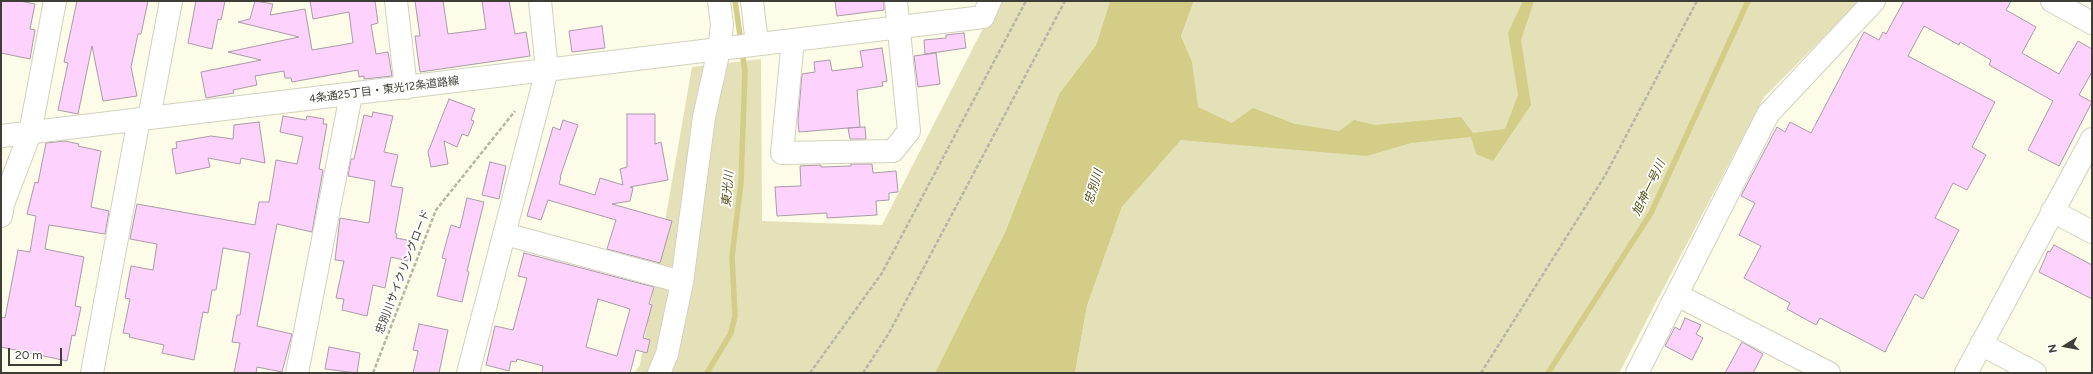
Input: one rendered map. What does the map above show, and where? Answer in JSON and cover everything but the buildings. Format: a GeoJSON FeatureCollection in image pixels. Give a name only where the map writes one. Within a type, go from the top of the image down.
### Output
{"type":"FeatureCollection","features":[{"type":"Feature","properties":{"kind":"street"},"geometry":{"type":"LineString","coordinates":[[1,216],[3,204],[30,133],[56,1]]}},
{"type":"Feature","properties":{"kind":"street"},"geometry":{"type":"LineString","coordinates":[[92,373],[144,119],[171,1]]}},
{"type":"Feature","properties":{"kind":"street"},"geometry":{"type":"LineString","coordinates":[[396,1],[406,88]]}},
{"type":"Feature","properties":{"kind":"street"},"geometry":{"type":"LineString","coordinates":[[471,372],[547,70],[540,1]]}},
{"type":"Feature","properties":{"kind":"street"},"geometry":{"type":"LineString","coordinates":[[719,1],[722,25],[739,46]]}},
{"type":"Feature","properties":{"kind":"street"},"geometry":{"type":"LineString","coordinates":[[659,373],[667,354],[682,282],[704,118],[739,46],[752,1]]}},
{"type":"Feature","properties":{"kind":"street"},"geometry":{"type":"LineString","coordinates":[[793,40],[782,153],[893,151],[908,131],[896,1]]}},
{"type":"Feature","properties":{"kind":"street","name":"4条通25丁目・東光12条道路線"},"geometry":{"type":"LineString","coordinates":[[1,136],[351,95],[983,17],[990,1]]}},
{"type":"Feature","properties":{"kind":"street"},"geometry":{"type":"LineString","coordinates":[[1637,373],[1768,114],[1874,1]]}},
{"type":"Feature","properties":{"kind":"street"},"geometry":{"type":"LineString","coordinates":[[2052,1],[2092,23]]}},
{"type":"Feature","properties":{"kind":"street"},"geometry":{"type":"LineString","coordinates":[[297,373],[351,95]]}},
{"type":"Feature","properties":{"kind":"street"},"geometry":{"type":"LineString","coordinates":[[1966,373],[2092,139]]}},
{"type":"Feature","properties":{"kind":"street"},"geometry":{"type":"LineString","coordinates":[[2052,211],[2092,232]]}},
{"type":"Feature","properties":{"kind":"street"},"geometry":{"type":"LineString","coordinates":[[505,234],[682,282]]}},
{"type":"Feature","properties":{"kind":"street"},"geometry":{"type":"LineString","coordinates":[[1677,295],[1829,373]]}},
{"type":"Feature","properties":{"kind":"street"},"geometry":{"type":"LineString","coordinates":[[1981,344],[2035,373]]}},
{"type":"Feature","properties":{"kind":"path"},"geometry":{"type":"LineString","coordinates":[[810,373],[882,273],[1026,1]]}},
{"type":"Feature","properties":{"kind":"path"},"geometry":{"type":"LineString","coordinates":[[863,373],[889,333],[1065,1]]}},
{"type":"Feature","properties":{"kind":"path"},"geometry":{"type":"LineString","coordinates":[[1480,373],[1606,174],[1697,1]]}},
{"type":"Feature","properties":{"kind":"path","name":"忠別川サイクリングロード"},"geometry":{"type":"LineString","coordinates":[[373,373],[436,210],[518,106]]}},
{"type":"Feature","properties":{"kind":"shaded area"},"geometry":{"type":"Polygon","coordinates":[[[997,1],[1110,1],[1096,45],[1059,94],[1006,230],[935,373],[634,373],[640,365],[692,67],[761,59],[762,221],[882,225],[997,1]]]}},
{"type":"Feature","properties":{"kind":"shaded area"},"geometry":{"type":"Polygon","coordinates":[[[1194,1],[1860,1],[1764,97],[1619,373],[1075,373],[1087,306],[1122,207],[1181,140],[1192,63],[1181,36],[1194,1]]]}},
{"type":"Feature","properties":{"kind":"water","name":"忠別川"},"geometry":{"type":"Polygon","coordinates":[[[1110,1],[1194,1],[1181,36],[1192,62],[1198,107],[1232,123],[1253,108],[1295,124],[1339,131],[1354,120],[1375,125],[1461,117],[1473,133],[1505,129],[1518,95],[1508,33],[1523,1],[1534,1],[1521,40],[1531,105],[1493,161],[1476,154],[1471,137],[1411,143],[1367,156],[1181,140],[1122,207],[1087,306],[1075,373],[935,373],[1006,230],[1059,94],[1096,45],[1110,1]]]}},
{"type":"Feature","properties":{"kind":"waterway","name":"東光川"},"geometry":{"type":"LineString","coordinates":[[735,1],[741,42]]}},
{"type":"Feature","properties":{"kind":"waterway","name":"旭神一号川"},"geometry":{"type":"LineString","coordinates":[[1548,373],[1651,213],[1748,1]]}},
{"type":"Feature","properties":{"kind":"waterway","name":"東光川"},"geometry":{"type":"LineString","coordinates":[[707,373],[731,333],[735,316],[732,257],[741,182],[745,71],[742,51]]}}]}
